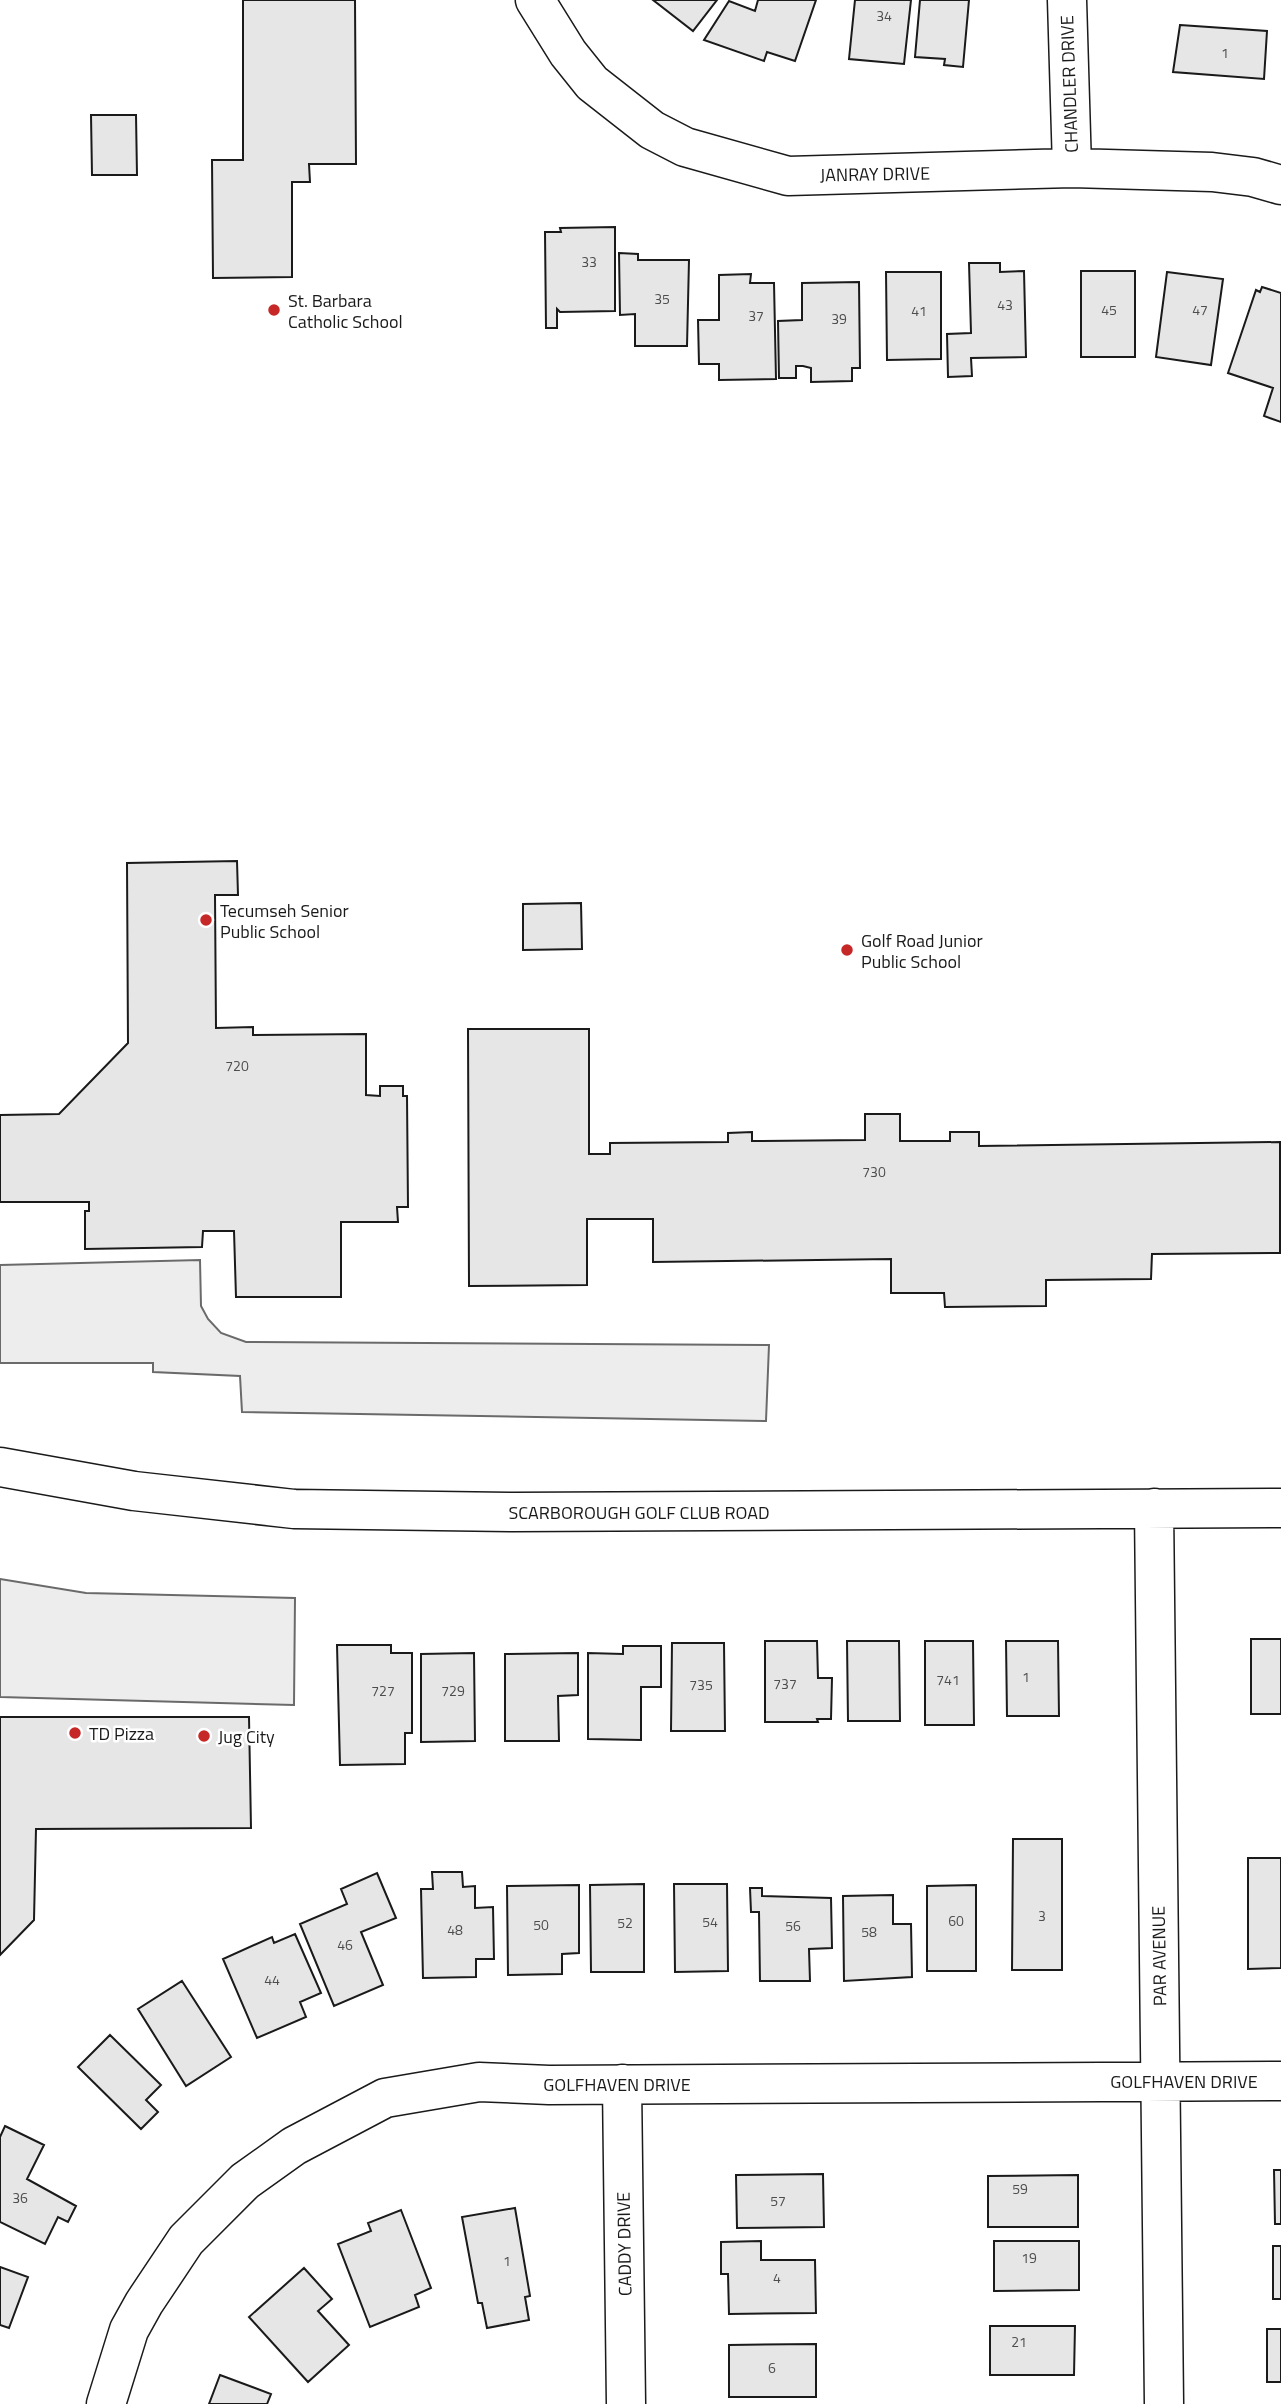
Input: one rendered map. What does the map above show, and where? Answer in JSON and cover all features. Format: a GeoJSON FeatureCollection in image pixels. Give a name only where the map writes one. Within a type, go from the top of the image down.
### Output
{"type":"FeatureCollection","features":[{"type":"Feature","properties":{"kind":"street","name":"JANRAY DRIVE"},"geometry":{"type":"LineString","coordinates":[[535,0],[568,53],[592,83],[652,130],[685,147],[788,176],[1072,168],[1212,172],[1253,177],[1281,185]]}},
{"type":"Feature","properties":{"kind":"street","name":"CHANDLER DRIVE"},"geometry":{"type":"LineString","coordinates":[[1067,0],[1072,168]]}},
{"type":"Feature","properties":{"kind":"street","name":"SCARBOROUGH GOLF CLUB ROAD"},"geometry":{"type":"LineString","coordinates":[[0,1467],[134,1491],[294,1509],[542,1512],[1281,1508]]}},
{"type":"Feature","properties":{"kind":"street","name":"PAR AVENUE"},"geometry":{"type":"LineString","coordinates":[[1154,1508],[1164,2404]]}},
{"type":"Feature","properties":{"kind":"street","name":"GOLFHAVEN DRIVE"},"geometry":{"type":"LineString","coordinates":[[106,2404],[129,2330],[186,2240],[245,2182],[294,2146],[385,2098],[479,2082],[622,2084],[1281,2081]]}},
{"type":"Feature","properties":{"kind":"street","name":"CADDY DRIVE"},"geometry":{"type":"LineString","coordinates":[[622,2084],[626,2404]]}},
{"type":"Feature","properties":{"kind":"shaded area"},"geometry":{"type":"Polygon","coordinates":[[[200,1260],[201,1306],[208,1319],[221,1333],[246,1342],[769,1345],[766,1421],[242,1412],[240,1376],[153,1372],[153,1363],[0,1363],[0,1265],[200,1260]]]}},
{"type":"Feature","properties":{"kind":"shaded area"},"geometry":{"type":"Polygon","coordinates":[[[0,1579],[86,1593],[295,1598],[294,1705],[0,1697],[0,1579]]]}},
{"type":"Feature","properties":{"kind":"building"},"geometry":{"type":"Polygon","coordinates":[[[243,0],[355,0],[356,164],[309,164],[310,182],[292,182],[292,277],[213,278],[212,160],[243,160],[243,0]]]}},
{"type":"Feature","properties":{"kind":"building"},"geometry":{"type":"Polygon","coordinates":[[[653,0],[717,0],[693,31],[653,0]]]}},
{"type":"Feature","properties":{"kind":"building"},"geometry":{"type":"Polygon","coordinates":[[[758,0],[816,0],[795,61],[767,52],[764,61],[704,40],[729,1],[755,11],[758,0]]]}},
{"type":"Feature","properties":{"kind":"building"},"geometry":{"type":"Polygon","coordinates":[[[855,0],[911,0],[904,64],[849,59],[855,0]]]}},
{"type":"Feature","properties":{"kind":"building"},"geometry":{"type":"Polygon","coordinates":[[[920,0],[969,0],[963,67],[944,65],[945,59],[915,57],[920,0]]]}},
{"type":"Feature","properties":{"kind":"building"},"geometry":{"type":"Polygon","coordinates":[[[1180,25],[1267,31],[1264,79],[1173,72],[1180,25]]]}},
{"type":"Feature","properties":{"kind":"building"},"geometry":{"type":"Polygon","coordinates":[[[91,115],[136,115],[137,175],[92,175],[91,115]]]}},
{"type":"Feature","properties":{"kind":"building"},"geometry":{"type":"Polygon","coordinates":[[[615,227],[615,311],[560,312],[557,309],[557,328],[546,328],[545,232],[561,232],[560,228],[615,227]]]}},
{"type":"Feature","properties":{"kind":"building"},"geometry":{"type":"Polygon","coordinates":[[[619,253],[638,254],[638,260],[689,260],[687,346],[635,346],[635,314],[620,315],[619,253]]]}},
{"type":"Feature","properties":{"kind":"building"},"geometry":{"type":"Polygon","coordinates":[[[969,263],[1000,263],[1000,272],[1024,271],[1026,357],[971,358],[972,376],[948,377],[947,334],[971,333],[969,263]]]}},
{"type":"Feature","properties":{"kind":"building"},"geometry":{"type":"Polygon","coordinates":[[[1081,271],[1135,271],[1135,357],[1081,357],[1081,271]]]}},
{"type":"Feature","properties":{"kind":"building"},"geometry":{"type":"Polygon","coordinates":[[[886,272],[941,272],[941,359],[887,360],[886,272]]]}},
{"type":"Feature","properties":{"kind":"building"},"geometry":{"type":"Polygon","coordinates":[[[1167,272],[1223,279],[1211,365],[1156,357],[1167,272]]]}},
{"type":"Feature","properties":{"kind":"building"},"geometry":{"type":"Polygon","coordinates":[[[751,274],[750,283],[774,283],[776,379],[719,380],[719,364],[699,364],[698,320],[719,320],[719,275],[751,274]]]}},
{"type":"Feature","properties":{"kind":"building"},"geometry":{"type":"Polygon","coordinates":[[[859,282],[860,368],[852,368],[852,381],[811,382],[811,368],[803,366],[796,366],[796,378],[779,378],[778,321],[802,320],[802,283],[859,282]]]}},
{"type":"Feature","properties":{"kind":"building"},"geometry":{"type":"Polygon","coordinates":[[[1262,287],[1281,293],[1281,422],[1264,416],[1273,388],[1228,373],[1256,290],[1260,292],[1262,287]]]}},
{"type":"Feature","properties":{"kind":"building"},"geometry":{"type":"Polygon","coordinates":[[[237,861],[238,895],[215,895],[216,1028],[253,1027],[253,1035],[366,1034],[366,1095],[380,1096],[380,1086],[403,1086],[403,1096],[407,1096],[408,1207],[397,1207],[398,1222],[341,1222],[341,1297],[236,1297],[234,1231],[203,1231],[202,1247],[85,1249],[85,1211],[89,1211],[89,1202],[0,1202],[0,1115],[59,1114],[128,1043],[127,863],[237,861]]]}},
{"type":"Feature","properties":{"kind":"building"},"geometry":{"type":"Polygon","coordinates":[[[581,903],[582,949],[523,950],[523,904],[581,903]]]}},
{"type":"Feature","properties":{"kind":"building"},"geometry":{"type":"Polygon","coordinates":[[[468,1029],[589,1029],[589,1154],[610,1154],[610,1143],[728,1142],[728,1133],[752,1132],[752,1141],[865,1140],[865,1114],[900,1114],[900,1141],[950,1141],[950,1132],[979,1132],[979,1146],[1280,1142],[1280,1253],[1152,1254],[1151,1279],[1046,1280],[1046,1306],[945,1307],[944,1293],[891,1293],[891,1259],[653,1262],[653,1219],[587,1219],[587,1285],[469,1286],[468,1029]]]}},
{"type":"Feature","properties":{"kind":"building"},"geometry":{"type":"Polygon","coordinates":[[[1251,1639],[1281,1639],[1281,1714],[1251,1714],[1251,1639]]]}},
{"type":"Feature","properties":{"kind":"building"},"geometry":{"type":"Polygon","coordinates":[[[765,1641],[817,1641],[818,1678],[832,1678],[831,1719],[817,1719],[818,1722],[765,1722],[765,1641]]]}},
{"type":"Feature","properties":{"kind":"building"},"geometry":{"type":"Polygon","coordinates":[[[847,1641],[899,1641],[900,1721],[848,1721],[847,1641]]]}},
{"type":"Feature","properties":{"kind":"building"},"geometry":{"type":"Polygon","coordinates":[[[925,1641],[973,1641],[974,1725],[925,1725],[925,1641]]]}},
{"type":"Feature","properties":{"kind":"building"},"geometry":{"type":"Polygon","coordinates":[[[1006,1641],[1058,1641],[1059,1716],[1007,1716],[1006,1641]]]}},
{"type":"Feature","properties":{"kind":"building"},"geometry":{"type":"Polygon","coordinates":[[[672,1643],[724,1643],[725,1731],[671,1731],[672,1643]]]}},
{"type":"Feature","properties":{"kind":"building"},"geometry":{"type":"Polygon","coordinates":[[[337,1645],[391,1645],[391,1653],[412,1653],[412,1733],[405,1733],[405,1764],[340,1765],[337,1645]]]}},
{"type":"Feature","properties":{"kind":"building"},"geometry":{"type":"Polygon","coordinates":[[[623,1646],[661,1646],[661,1687],[641,1687],[641,1740],[588,1739],[588,1653],[623,1654],[623,1646]]]}},
{"type":"Feature","properties":{"kind":"building"},"geometry":{"type":"Polygon","coordinates":[[[474,1653],[475,1741],[421,1742],[421,1654],[474,1653]]]}},
{"type":"Feature","properties":{"kind":"building"},"geometry":{"type":"Polygon","coordinates":[[[578,1653],[578,1695],[558,1696],[559,1741],[505,1741],[505,1654],[578,1653]]]}},
{"type":"Feature","properties":{"kind":"building"},"geometry":{"type":"Polygon","coordinates":[[[0,1717],[249,1717],[251,1828],[36,1829],[34,1920],[0,1955],[0,1717]]]}},
{"type":"Feature","properties":{"kind":"building"},"geometry":{"type":"Polygon","coordinates":[[[1013,1839],[1062,1839],[1062,1970],[1012,1970],[1013,1839]]]}},
{"type":"Feature","properties":{"kind":"building"},"geometry":{"type":"Polygon","coordinates":[[[1248,1858],[1281,1858],[1281,1968],[1248,1969],[1248,1858]]]}},
{"type":"Feature","properties":{"kind":"building"},"geometry":{"type":"Polygon","coordinates":[[[432,1872],[462,1872],[463,1887],[475,1886],[475,1908],[493,1907],[494,1959],[476,1959],[476,1977],[423,1978],[421,1889],[433,1889],[432,1872]]]}},
{"type":"Feature","properties":{"kind":"building"},"geometry":{"type":"Polygon","coordinates":[[[377,1873],[396,1918],[361,1932],[383,1985],[334,2006],[300,1924],[347,1904],[341,1889],[377,1873]]]}},
{"type":"Feature","properties":{"kind":"building"},"geometry":{"type":"Polygon","coordinates":[[[644,1884],[644,1972],[591,1972],[590,1885],[644,1884]]]}},
{"type":"Feature","properties":{"kind":"building"},"geometry":{"type":"Polygon","coordinates":[[[674,1884],[727,1884],[728,1971],[675,1972],[674,1884]]]}},
{"type":"Feature","properties":{"kind":"building"},"geometry":{"type":"Polygon","coordinates":[[[579,1885],[579,1953],[562,1954],[562,1974],[508,1975],[507,1886],[579,1885]]]}},
{"type":"Feature","properties":{"kind":"building"},"geometry":{"type":"Polygon","coordinates":[[[976,1885],[976,1971],[927,1971],[927,1886],[976,1885]]]}},
{"type":"Feature","properties":{"kind":"building"},"geometry":{"type":"Polygon","coordinates":[[[750,1888],[762,1888],[762,1896],[831,1898],[832,1948],[809,1949],[810,1981],[760,1981],[759,1912],[751,1912],[750,1888]]]}},
{"type":"Feature","properties":{"kind":"building"},"geometry":{"type":"Polygon","coordinates":[[[893,1895],[893,1924],[911,1924],[912,1977],[844,1981],[843,1896],[893,1895]]]}},
{"type":"Feature","properties":{"kind":"building"},"geometry":{"type":"Polygon","coordinates":[[[295,1934],[321,1993],[300,2002],[306,2017],[257,2038],[223,1959],[272,1937],[274,1943],[295,1934]]]}},
{"type":"Feature","properties":{"kind":"building"},"geometry":{"type":"Polygon","coordinates":[[[182,1981],[231,2057],[186,2086],[138,2009],[182,1981]]]}},
{"type":"Feature","properties":{"kind":"building"},"geometry":{"type":"Polygon","coordinates":[[[110,2035],[161,2085],[146,2100],[158,2112],[141,2129],[78,2067],[110,2035]]]}},
{"type":"Feature","properties":{"kind":"building"},"geometry":{"type":"Polygon","coordinates":[[[5,2126],[44,2145],[27,2179],[76,2206],[68,2222],[58,2217],[45,2244],[0,2222],[0,2137],[5,2126]]]}},
{"type":"Feature","properties":{"kind":"building"},"geometry":{"type":"Polygon","coordinates":[[[1274,2170],[1281,2170],[1281,2224],[1275,2224],[1274,2170]]]}},
{"type":"Feature","properties":{"kind":"building"},"geometry":{"type":"Polygon","coordinates":[[[823,2174],[824,2227],[737,2228],[736,2175],[823,2174]]]}},
{"type":"Feature","properties":{"kind":"building"},"geometry":{"type":"Polygon","coordinates":[[[1078,2175],[1078,2227],[988,2227],[988,2176],[1078,2175]]]}},
{"type":"Feature","properties":{"kind":"building"},"geometry":{"type":"Polygon","coordinates":[[[515,2208],[530,2296],[525,2297],[529,2320],[487,2328],[482,2303],[478,2303],[462,2217],[515,2208]]]}},
{"type":"Feature","properties":{"kind":"building"},"geometry":{"type":"Polygon","coordinates":[[[401,2210],[431,2288],[415,2295],[419,2307],[370,2327],[338,2244],[371,2231],[368,2223],[401,2210]]]}},
{"type":"Feature","properties":{"kind":"building"},"geometry":{"type":"Polygon","coordinates":[[[761,2241],[761,2260],[815,2260],[816,2313],[729,2314],[728,2274],[721,2274],[721,2242],[761,2241]]]}},
{"type":"Feature","properties":{"kind":"building"},"geometry":{"type":"Polygon","coordinates":[[[994,2241],[1079,2241],[1079,2290],[994,2291],[994,2241]]]}},
{"type":"Feature","properties":{"kind":"building"},"geometry":{"type":"Polygon","coordinates":[[[1273,2246],[1281,2246],[1281,2299],[1273,2299],[1273,2246]]]}},
{"type":"Feature","properties":{"kind":"building"},"geometry":{"type":"Polygon","coordinates":[[[0,2267],[28,2277],[9,2328],[0,2325],[0,2267]]]}},
{"type":"Feature","properties":{"kind":"building"},"geometry":{"type":"Polygon","coordinates":[[[304,2268],[332,2299],[318,2311],[349,2345],[308,2382],[249,2317],[304,2268]]]}},
{"type":"Feature","properties":{"kind":"building"},"geometry":{"type":"Polygon","coordinates":[[[990,2326],[1075,2326],[1074,2375],[990,2375],[990,2326]]]}},
{"type":"Feature","properties":{"kind":"building"},"geometry":{"type":"Polygon","coordinates":[[[1267,2329],[1281,2329],[1281,2382],[1267,2382],[1267,2329]]]}},
{"type":"Feature","properties":{"kind":"building"},"geometry":{"type":"Polygon","coordinates":[[[816,2344],[816,2397],[729,2397],[729,2345],[816,2344]]]}},
{"type":"Feature","properties":{"kind":"building"},"geometry":{"type":"Polygon","coordinates":[[[220,2375],[271,2394],[267,2404],[209,2404],[220,2375]]]}},
{"type":"Feature","properties":{"kind":"place","name":"St. Barbara Catholic School"},"geometry":{"type":"Point","coordinates":[274,310]}},
{"type":"Feature","properties":{"kind":"place","name":"Tecumseh Senior Public School"},"geometry":{"type":"Point","coordinates":[206,920]}},
{"type":"Feature","properties":{"kind":"place","name":"Golf Road Junior Public School"},"geometry":{"type":"Point","coordinates":[847,950]}},
{"type":"Feature","properties":{"kind":"place","name":"TD Pizza"},"geometry":{"type":"Point","coordinates":[75,1733]}},
{"type":"Feature","properties":{"kind":"place","name":"Jug City"},"geometry":{"type":"Point","coordinates":[204,1736]}}]}
